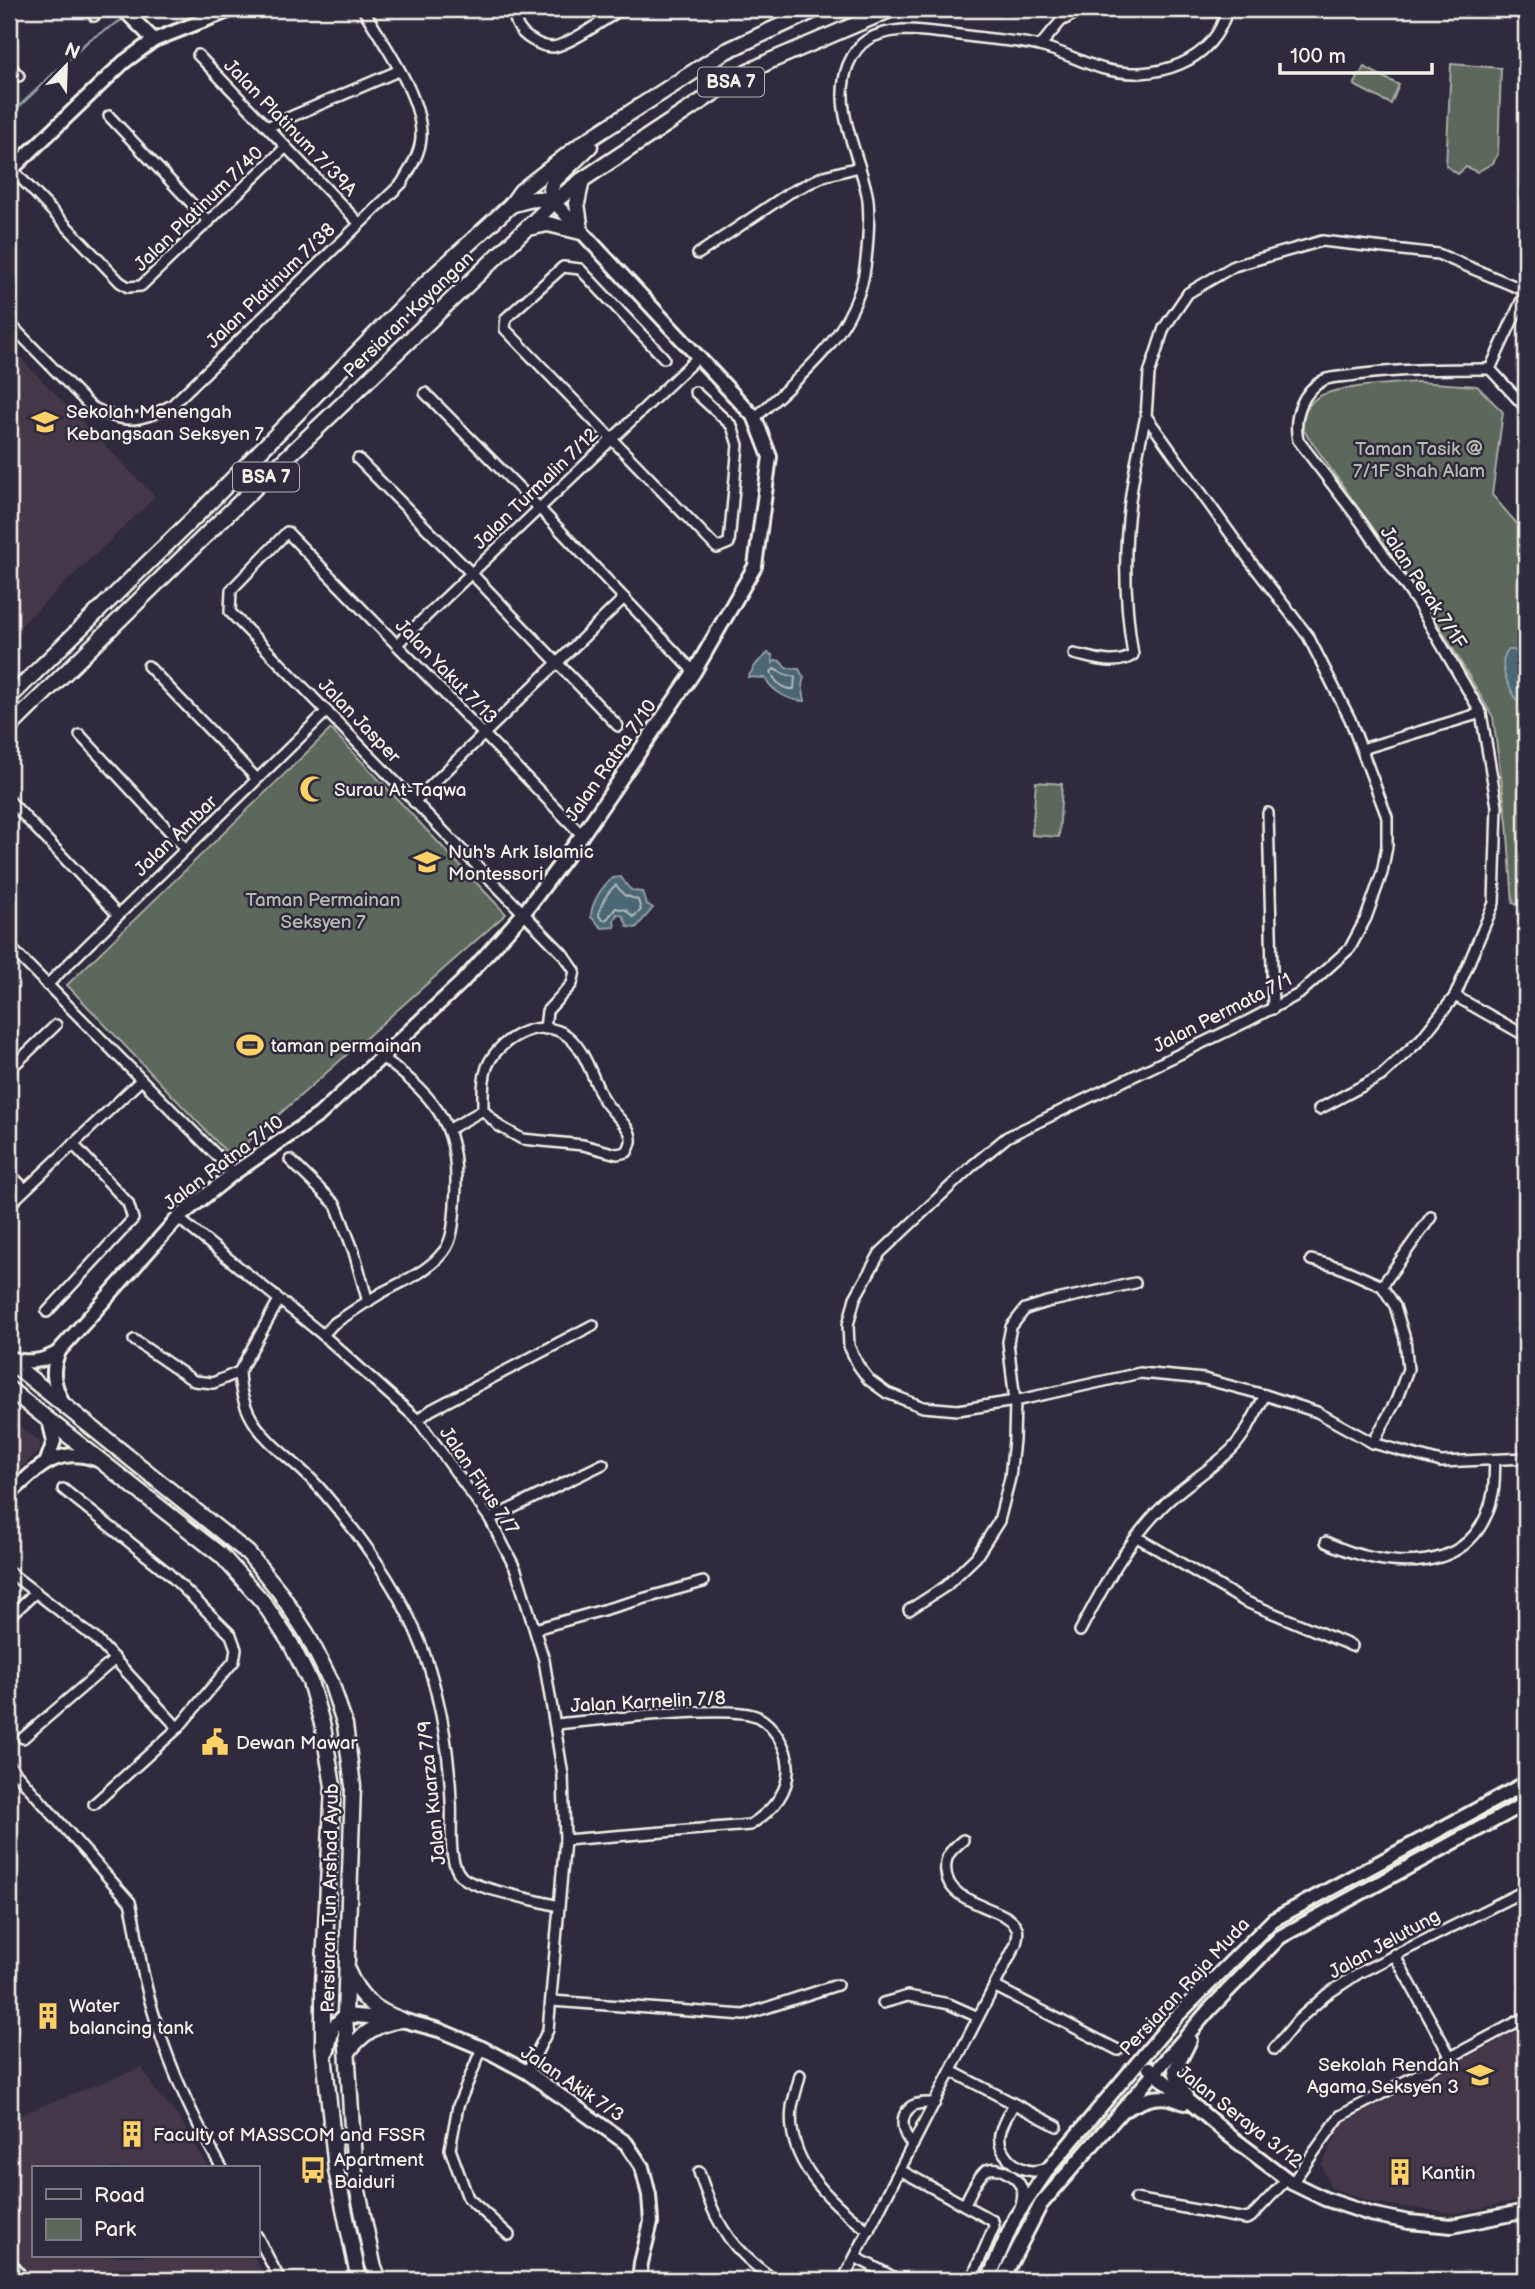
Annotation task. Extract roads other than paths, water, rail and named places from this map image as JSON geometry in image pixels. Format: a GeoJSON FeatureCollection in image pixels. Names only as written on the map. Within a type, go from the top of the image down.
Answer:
{"type":"FeatureCollection","features":[{"type":"Feature","properties":{"kind":"main road","name":"Persiaran Kayangan"},"geometry":{"type":"LineString","coordinates":[[9,698],[201,511],[427,282],[511,205],[521,191],[550,167],[611,125],[726,51],[817,9]]}},
{"type":"Feature","properties":{"kind":"main road","name":"Persiaran Kayangan"},"geometry":{"type":"LineString","coordinates":[[9,728],[215,526],[554,202],[582,180],[738,77],[892,9]]}},
{"type":"Feature","properties":{"kind":"main road"},"geometry":{"type":"LineString","coordinates":[[554,202],[551,189],[554,182],[611,125]]}},
{"type":"Feature","properties":{"kind":"main road"},"geometry":{"type":"LineString","coordinates":[[525,228],[548,224],[581,232],[577,203],[582,180]]}},
{"type":"Feature","properties":{"kind":"main road"},"geometry":{"type":"LineString","coordinates":[[511,205],[533,198],[554,202]]}},
{"type":"Feature","properties":{"kind":"main road","name":"Persiaran Tun Arshad Ayub"},"geometry":{"type":"LineString","coordinates":[[9,1360],[247,1553],[279,1591],[307,1634],[331,1682],[345,1725],[353,1786],[345,2015],[355,2176],[373,2264],[379,2280]]}},
{"type":"Feature","properties":{"kind":"main road","name":"Persiaran Tun Arshad Ayub"},"geometry":{"type":"LineString","coordinates":[[9,1390],[222,1556],[263,1602],[291,1644],[310,1682],[323,1727],[333,1786],[323,1984],[325,2062],[336,2170],[359,2280]]}},
{"type":"Feature","properties":{"kind":"main road"},"geometry":{"type":"LineString","coordinates":[[348,1971],[362,1996],[377,2009],[402,2020]]}},
{"type":"Feature","properties":{"kind":"main road"},"geometry":{"type":"LineString","coordinates":[[348,2052],[370,2029],[385,2022],[402,2020]]}},
{"type":"Feature","properties":{"kind":"street"},"geometry":{"type":"LineString","coordinates":[[123,9],[154,40]]}},
{"type":"Feature","properties":{"kind":"street"},"geometry":{"type":"LineString","coordinates":[[10,170],[124,62],[154,40],[233,9]]}},
{"type":"Feature","properties":{"kind":"street","name":"Jalan Platinum 7/38"},"geometry":{"type":"LineString","coordinates":[[9,323],[90,406],[123,420],[138,420],[172,405],[402,183],[415,161],[421,138],[416,105],[363,9]]}},
{"type":"Feature","properties":{"kind":"street"},"geometry":{"type":"LineString","coordinates":[[513,9],[515,22],[523,35],[538,44],[553,47],[565,43],[622,9]]}},
{"type":"Feature","properties":{"kind":"street"},"geometry":{"type":"LineString","coordinates":[[1040,46],[1061,21],[1083,9]]}},
{"type":"Feature","properties":{"kind":"street"},"geometry":{"type":"LineString","coordinates":[[755,418],[823,355],[849,317],[862,282],[867,233],[867,196],[842,103],[844,77],[848,66],[852,56],[865,41],[901,30],[1040,46],[1107,70],[1164,70],[1186,63],[1202,52],[1216,37],[1225,20],[1227,9]]}},
{"type":"Feature","properties":{"kind":"street","name":"Jalan Platinum 7/39A"},"geometry":{"type":"LineString","coordinates":[[198,55],[359,223]]}},
{"type":"Feature","properties":{"kind":"street"},"geometry":{"type":"LineString","coordinates":[[9,65],[19,76]]}},
{"type":"Feature","properties":{"kind":"street"},"geometry":{"type":"LineString","coordinates":[[267,127],[398,71]]}},
{"type":"Feature","properties":{"kind":"street"},"geometry":{"type":"LineString","coordinates":[[109,116],[209,222]]}},
{"type":"Feature","properties":{"kind":"street","name":"Jalan Platinum 7/40"},"geometry":{"type":"LineString","coordinates":[[10,170],[120,282],[128,287],[141,286],[286,147]]}},
{"type":"Feature","properties":{"kind":"street"},"geometry":{"type":"LineString","coordinates":[[698,254],[789,193],[824,176],[859,167]]}},
{"type":"Feature","properties":{"kind":"street","name":"Jalan Ratna 7/10"},"geometry":{"type":"LineString","coordinates":[[59,1352],[178,1218],[234,1173],[319,1115],[461,983],[523,914],[582,835],[694,672],[755,566],[770,457],[755,418],[554,202]]}},
{"type":"Feature","properties":{"kind":"street"},"geometry":{"type":"LineString","coordinates":[[1074,654],[1116,662],[1133,654],[1126,610],[1125,538],[1130,486],[1146,416],[1149,374],[1164,328],[1188,293],[1234,267],[1322,241],[1438,254],[1526,291],[1490,369],[1526,408]]}},
{"type":"Feature","properties":{"kind":"street"},"geometry":{"type":"LineString","coordinates":[[663,358],[580,269],[562,267],[506,318],[505,329],[717,548],[729,542],[738,445],[732,426],[695,392]]}},
{"type":"Feature","properties":{"kind":"street","name":"Jalan Turmalin 7/12"},"geometry":{"type":"LineString","coordinates":[[397,644],[697,358]]}},
{"type":"Feature","properties":{"kind":"street","name":"Jalan Perak 7/1F"},"geometry":{"type":"LineString","coordinates":[[1319,1109],[1381,1076],[1421,1039],[1455,996],[1494,903],[1497,806],[1481,713],[1418,604],[1361,522],[1298,440],[1298,411],[1306,394],[1324,380],[1401,369],[1490,369]]}},
{"type":"Feature","properties":{"kind":"street"},"geometry":{"type":"LineString","coordinates":[[425,393],[539,508],[694,672]]}},
{"type":"Feature","properties":{"kind":"street","name":"Jalan Permata 7/1"},"geometry":{"type":"LineString","coordinates":[[1146,416],[1250,561],[1308,635],[1350,719],[1387,817],[1387,846],[1382,873],[1366,918],[1350,948],[1299,994],[1007,1137],[973,1165],[880,1254],[855,1298],[848,1325],[849,1346],[869,1380],[887,1393],[923,1407],[958,1409],[1015,1401],[1139,1373],[1205,1379],[1265,1395],[1317,1412],[1373,1443],[1441,1462],[1526,1458]]}},
{"type":"Feature","properties":{"kind":"street"},"geometry":{"type":"LineString","coordinates":[[358,459],[618,726]]}},
{"type":"Feature","properties":{"kind":"street","name":"Jalan Yakut 7/13"},"geometry":{"type":"LineString","coordinates":[[230,612],[231,590],[287,532],[582,835]]}},
{"type":"Feature","properties":{"kind":"street"},"geometry":{"type":"LineString","coordinates":[[414,802],[624,598]]}},
{"type":"Feature","properties":{"kind":"street","name":"Jalan Jasper"},"geometry":{"type":"LineString","coordinates":[[230,612],[563,954],[575,971],[572,985],[547,1011],[545,1029]]}},
{"type":"Feature","properties":{"kind":"street"},"geometry":{"type":"LineString","coordinates":[[148,666],[257,779]]}},
{"type":"Feature","properties":{"kind":"street","name":"Jalan Ambar"},"geometry":{"type":"LineString","coordinates":[[47,985],[327,711]]}},
{"type":"Feature","properties":{"kind":"street"},"geometry":{"type":"LineString","coordinates":[[1362,749],[1481,713]]}},
{"type":"Feature","properties":{"kind":"street"},"geometry":{"type":"LineString","coordinates":[[80,735],[186,849]]}},
{"type":"Feature","properties":{"kind":"street"},"geometry":{"type":"LineString","coordinates":[[10,801],[118,915]]}},
{"type":"Feature","properties":{"kind":"street"},"geometry":{"type":"LineString","coordinates":[[1268,813],[1273,1009]]}},
{"type":"Feature","properties":{"kind":"street"},"geometry":{"type":"LineString","coordinates":[[9,946],[234,1173]]}},
{"type":"Feature","properties":{"kind":"street"},"geometry":{"type":"LineString","coordinates":[[1455,996],[1526,1036]]}},
{"type":"Feature","properties":{"kind":"street"},"geometry":{"type":"LineString","coordinates":[[9,1070],[56,1025]]}},
{"type":"Feature","properties":{"kind":"street"},"geometry":{"type":"LineString","coordinates":[[545,1029],[563,1034],[584,1056],[603,1098],[628,1131],[632,1142],[627,1152],[617,1154],[583,1145],[522,1139],[499,1126],[484,1110],[482,1089],[487,1067],[502,1044],[528,1030],[545,1029]]}},
{"type":"Feature","properties":{"kind":"street"},"geometry":{"type":"LineString","coordinates":[[323,1335],[333,1324],[429,1265],[446,1250],[451,1235],[457,1170],[453,1141],[435,1104],[408,1077],[382,1057]]}},
{"type":"Feature","properties":{"kind":"street"},"geometry":{"type":"LineString","coordinates":[[9,1205],[141,1080]]}},
{"type":"Feature","properties":{"kind":"street"},"geometry":{"type":"LineString","coordinates":[[447,1130],[484,1110]]}},
{"type":"Feature","properties":{"kind":"street"},"geometry":{"type":"LineString","coordinates":[[47,1312],[133,1219],[128,1203],[73,1144]]}},
{"type":"Feature","properties":{"kind":"street"},"geometry":{"type":"LineString","coordinates":[[290,1160],[336,1205],[354,1252],[368,1302]]}},
{"type":"Feature","properties":{"kind":"street"},"geometry":{"type":"LineString","coordinates":[[9,1173],[26,1189]]}},
{"type":"Feature","properties":{"kind":"street"},"geometry":{"type":"LineString","coordinates":[[1382,1286],[1431,1217]]}},
{"type":"Feature","properties":{"kind":"street","name":"Jalan Firus 7/7"},"geometry":{"type":"LineString","coordinates":[[178,1218],[323,1335],[418,1420],[490,1519],[516,1570],[544,1660],[563,1774],[565,1840],[548,2030],[527,2072]]}},
{"type":"Feature","properties":{"kind":"street"},"geometry":{"type":"LineString","coordinates":[[1311,1260],[1339,1267],[1382,1286],[1395,1306],[1405,1339],[1408,1369],[1396,1401],[1373,1443]]}},
{"type":"Feature","properties":{"kind":"street"},"geometry":{"type":"LineString","coordinates":[[909,1610],[946,1586],[976,1557],[999,1521],[1010,1478],[1015,1401],[1008,1342],[1010,1326],[1025,1309],[1135,1283]]}},
{"type":"Feature","properties":{"kind":"street"},"geometry":{"type":"LineString","coordinates":[[134,1340],[194,1381],[213,1382],[239,1372],[279,1300]]}},
{"type":"Feature","properties":{"kind":"street"},"geometry":{"type":"LineString","coordinates":[[418,1420],[431,1410],[593,1325]]}},
{"type":"Feature","properties":{"kind":"street"},"geometry":{"type":"LineString","coordinates":[[9,1360],[40,1361],[59,1352]]}},
{"type":"Feature","properties":{"kind":"street"},"geometry":{"type":"LineString","coordinates":[[59,1352],[53,1376],[64,1406]]}},
{"type":"Feature","properties":{"kind":"street","name":"Jalan Kuarza 7/9"},"geometry":{"type":"LineString","coordinates":[[239,1372],[240,1392],[246,1412],[264,1436],[321,1489],[351,1526],[390,1585],[415,1630],[437,1696],[445,1737],[452,1800],[451,1838],[455,1869],[464,1880],[558,1906]]}},
{"type":"Feature","properties":{"kind":"street"},"geometry":{"type":"LineString","coordinates":[[1080,1631],[1110,1574],[1137,1537],[1163,1505],[1232,1449],[1250,1424],[1265,1395]]}},
{"type":"Feature","properties":{"kind":"street"},"geometry":{"type":"LineString","coordinates":[[47,1461],[54,1441],[49,1420]]}},
{"type":"Feature","properties":{"kind":"street"},"geometry":{"type":"LineString","coordinates":[[9,1494],[47,1461],[76,1455],[104,1463]]}},
{"type":"Feature","properties":{"kind":"street"},"geometry":{"type":"LineString","coordinates":[[1326,1542],[1350,1554],[1407,1564],[1432,1560],[1457,1550],[1477,1532],[1487,1513],[1493,1492],[1494,1460]]}},
{"type":"Feature","properties":{"kind":"street"},"geometry":{"type":"LineString","coordinates":[[490,1519],[603,1464]]}},
{"type":"Feature","properties":{"kind":"street"},"geometry":{"type":"LineString","coordinates":[[63,1489],[167,1572],[231,1635],[236,1649],[234,1661],[178,1728],[94,1804]]}},
{"type":"Feature","properties":{"kind":"street"},"geometry":{"type":"LineString","coordinates":[[1137,1537],[1244,1601],[1352,1646]]}},
{"type":"Feature","properties":{"kind":"street"},"geometry":{"type":"LineString","coordinates":[[9,1572],[96,1639],[178,1728]]}},
{"type":"Feature","properties":{"kind":"street"},"geometry":{"type":"LineString","coordinates":[[535,1629],[703,1582]]}},
{"type":"Feature","properties":{"kind":"street"},"geometry":{"type":"LineString","coordinates":[[9,1617],[36,1592]]}},
{"type":"Feature","properties":{"kind":"street"},"geometry":{"type":"LineString","coordinates":[[23,1738],[115,1659]]}},
{"type":"Feature","properties":{"kind":"street","name":"Jalan Karnelin 7/8"},"geometry":{"type":"LineString","coordinates":[[555,1724],[724,1711],[757,1716],[779,1735],[789,1763],[787,1784],[776,1805],[750,1825],[565,1840]]}},
{"type":"Feature","properties":{"kind":"street"},"geometry":{"type":"LineString","coordinates":[[9,1765],[130,1902],[144,1977],[168,2055],[189,2104],[221,2166]]}},
{"type":"Feature","properties":{"kind":"street","name":"Persiaran Raja Muda"},"geometry":{"type":"LineString","coordinates":[[988,2280],[1020,2210],[1049,2168],[1176,2017],[1273,1920],[1526,1783]]}},
{"type":"Feature","properties":{"kind":"street","name":"Persiaran Raja Muda"},"geometry":{"type":"LineString","coordinates":[[1002,2280],[1041,2204],[1209,2010],[1280,1937],[1526,1802]]}},
{"type":"Feature","properties":{"kind":"street"},"geometry":{"type":"LineString","coordinates":[[843,2280],[1016,1944],[1018,1934],[1013,1922],[959,1894],[949,1885],[945,1863],[947,1856],[963,1840]]}},
{"type":"Feature","properties":{"kind":"street","name":"Jalan Jelutung"},"geometry":{"type":"LineString","coordinates":[[1274,2049],[1298,2020],[1326,1995],[1359,1973],[1526,1890]]}},
{"type":"Feature","properties":{"kind":"street"},"geometry":{"type":"LineString","coordinates":[[1394,1954],[1450,2056]]}},
{"type":"Feature","properties":{"kind":"street"},"geometry":{"type":"LineString","coordinates":[[552,2001],[744,2015],[837,1986]]}},
{"type":"Feature","properties":{"kind":"street"},"geometry":{"type":"LineString","coordinates":[[994,1986],[1118,2050]]}},
{"type":"Feature","properties":{"kind":"street"},"geometry":{"type":"LineString","coordinates":[[883,2003],[908,1996],[949,2004],[978,2017]]}},
{"type":"Feature","properties":{"kind":"street"},"geometry":{"type":"LineString","coordinates":[[1197,2109],[1180,2087],[1175,2070],[1177,2061],[1209,2010]]}},
{"type":"Feature","properties":{"kind":"street"},"geometry":{"type":"LineString","coordinates":[[325,2062],[333,2027],[345,2015]]}},
{"type":"Feature","properties":{"kind":"street","name":"Jalan Akik 7/3"},"geometry":{"type":"LineString","coordinates":[[345,2015],[402,2020],[439,2030],[482,2048],[527,2072],[626,2143],[642,2167],[649,2195],[651,2222],[639,2280]]}},
{"type":"Feature","properties":{"kind":"street"},"geometry":{"type":"LineString","coordinates":[[1135,2199],[1246,2219],[1251,2217],[1290,2181],[1340,2116],[1526,2017]]}},
{"type":"Feature","properties":{"kind":"street"},"geometry":{"type":"LineString","coordinates":[[482,2048],[458,2106],[450,2149],[468,2199],[509,2235]]}},
{"type":"Feature","properties":{"kind":"street","name":"Jalan Seraya 3/12"},"geometry":{"type":"LineString","coordinates":[[1140,2059],[1197,2109],[1290,2181],[1325,2199],[1370,2214],[1409,2222],[1452,2226],[1526,2211]]}},
{"type":"Feature","properties":{"kind":"street"},"geometry":{"type":"LineString","coordinates":[[951,2071],[1057,2126]]}},
{"type":"Feature","properties":{"kind":"street"},"geometry":{"type":"LineString","coordinates":[[800,2075],[792,2117],[803,2162],[841,2211],[869,2231]]}},
{"type":"Feature","properties":{"kind":"street"},"geometry":{"type":"LineString","coordinates":[[1120,2112],[1147,2098],[1164,2096],[1175,2098],[1197,2109]]}},
{"type":"Feature","properties":{"kind":"street"},"geometry":{"type":"LineString","coordinates":[[913,2145],[905,2138],[902,2121],[915,2104],[934,2103]]}},
{"type":"Feature","properties":{"kind":"street"},"geometry":{"type":"LineString","coordinates":[[1014,2104],[999,2136],[1000,2148],[1006,2157],[1024,2169],[1035,2172],[1049,2168]]}},
{"type":"Feature","properties":{"kind":"street"},"geometry":{"type":"LineString","coordinates":[[964,2205],[982,2173],[997,2169],[1020,2185],[1024,2193],[1020,2210]]}},
{"type":"Feature","properties":{"kind":"street"},"geometry":{"type":"LineString","coordinates":[[900,2170],[993,2221],[994,2227],[971,2280]]}},
{"type":"Feature","properties":{"kind":"street"},"geometry":{"type":"LineString","coordinates":[[699,2172],[713,2210],[733,2243],[774,2280]]}},
{"type":"Feature","properties":{"kind":"street"},"geometry":{"type":"LineString","coordinates":[[259,2239],[279,2280]]}},
{"type":"Feature","properties":{"kind":"street"},"geometry":{"type":"LineString","coordinates":[[855,2257],[899,2280]]}},
{"type":"Feature","properties":{"kind":"street"},"geometry":{"type":"LineString","coordinates":[[9,2263],[22,2280]]}},
{"type":"Feature","properties":{"kind":"water"},"geometry":{"type":"Polygon","coordinates":[[[1508,650],[1514,650],[1526,663],[1526,716],[1505,674],[1504,657],[1508,650]]]}},
{"type":"Feature","properties":{"kind":"water"},"geometry":{"type":"Polygon","coordinates":[[[768,653],[772,655],[773,663],[776,660],[786,668],[799,669],[804,678],[802,684],[805,701],[782,695],[765,678],[748,677],[768,653]]]}},
{"type":"Feature","properties":{"kind":"water"},"geometry":{"type":"Polygon","coordinates":[[[621,877],[629,888],[642,892],[647,904],[653,908],[636,928],[628,927],[623,916],[617,914],[615,927],[602,928],[591,917],[593,906],[605,886],[613,878],[621,877]]]}},
{"type":"Feature","properties":{"kind":"waterway"},"geometry":{"type":"LineString","coordinates":[[134,14],[143,9]]}},
{"type":"Feature","properties":{"kind":"waterway"},"geometry":{"type":"LineString","coordinates":[[9,116],[89,40],[125,18]]}},
{"type":"Feature","properties":{"kind":"place","name":"Sekolah Menengah Kebangsaan Seksyen 7"},"geometry":{"type":"Point","coordinates":[45,422]}},
{"type":"Feature","properties":{"kind":"place","name":"Surau At-Taqwa"},"geometry":{"type":"Point","coordinates":[313,789]}},
{"type":"Feature","properties":{"kind":"place","name":"Nuh's Ark Islamic Montessori"},"geometry":{"type":"Point","coordinates":[427,862]}},
{"type":"Feature","properties":{"kind":"place","name":"taman permainan"},"geometry":{"type":"Point","coordinates":[250,1045]}},
{"type":"Feature","properties":{"kind":"place","name":"Dewan Mawar"},"geometry":{"type":"Point","coordinates":[215,1742]}},
{"type":"Feature","properties":{"kind":"place","name":"Water balancing tank"},"geometry":{"type":"Point","coordinates":[48,2016]}},
{"type":"Feature","properties":{"kind":"place","name":"Sekolah Rendah Agama Seksyen 3"},"geometry":{"type":"Point","coordinates":[1480,2075]}},
{"type":"Feature","properties":{"kind":"place","name":"Faculty of MASSCOM and FSSR"},"geometry":{"type":"Point","coordinates":[132,2134]}},
{"type":"Feature","properties":{"kind":"place","name":"Apartment Baiduri"},"geometry":{"type":"Point","coordinates":[313,2170]}},
{"type":"Feature","properties":{"kind":"place","name":"Kantin"},"geometry":{"type":"Point","coordinates":[1400,2172]}},
{"type":"Feature","properties":{"kind":"park label","name":"Taman Tasik @ 7/1F Shah Alam"},"geometry":{"type":"Point","coordinates":[1419,459]}},
{"type":"Feature","properties":{"kind":"park label","name":"Taman Permainan Seksyen 7"},"geometry":{"type":"Point","coordinates":[323,910]}}]}
